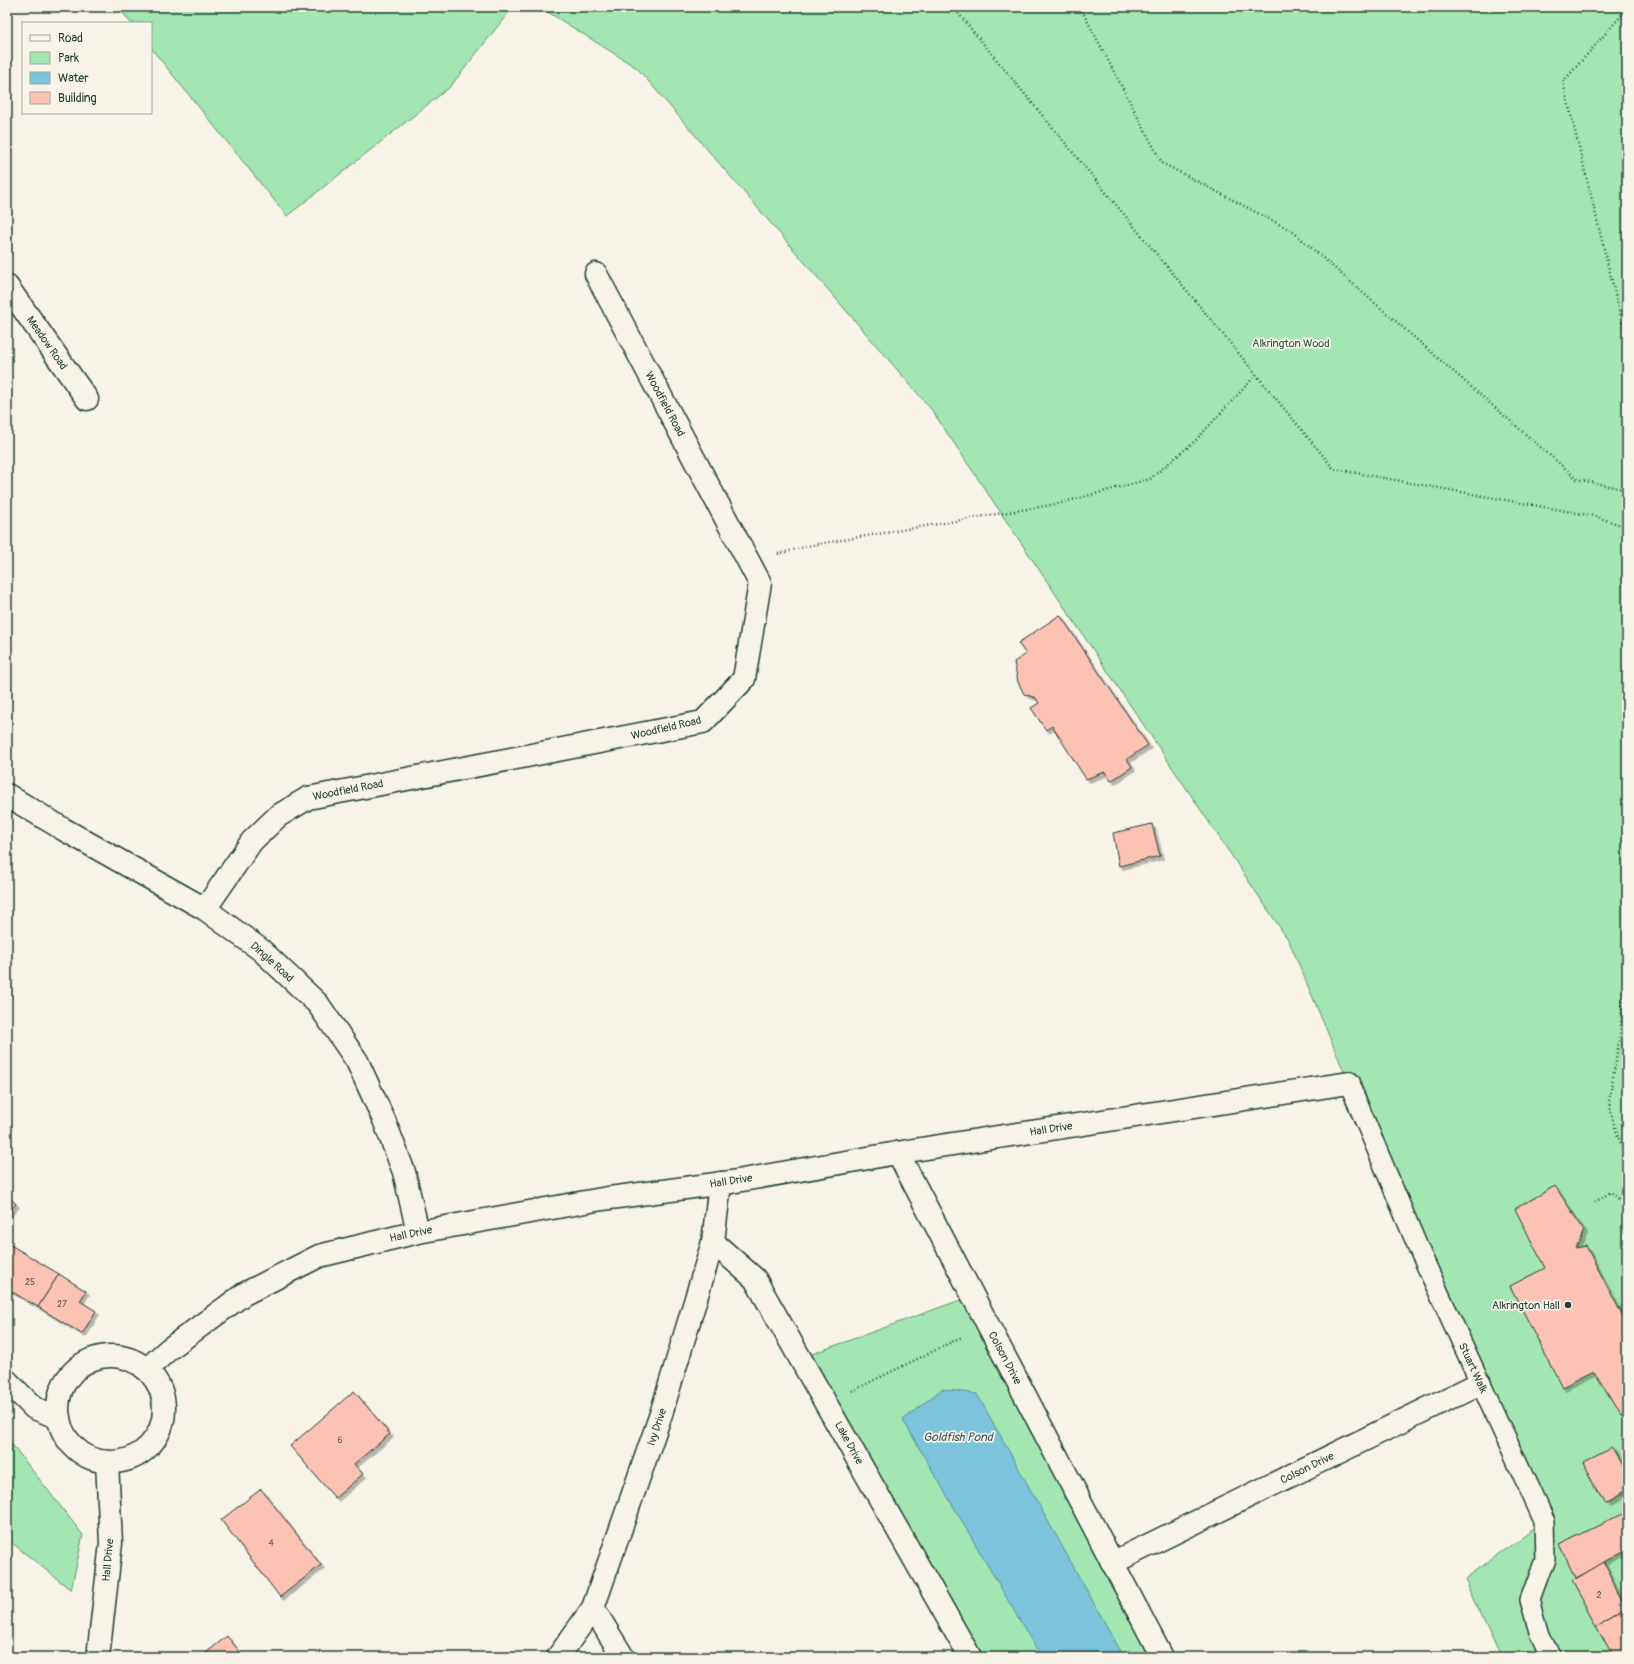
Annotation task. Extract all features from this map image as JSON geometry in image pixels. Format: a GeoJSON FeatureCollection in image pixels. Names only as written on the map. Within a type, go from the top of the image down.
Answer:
{"type":"FeatureCollection","features":[{"type":"Feature","properties":{"kind":"street","name":"Woodfield Road"},"geometry":{"type":"LineString","coordinates":[[205,909],[252,841],[278,816],[308,798],[703,722],[744,679],[760,583],[596,274]]}},
{"type":"Feature","properties":{"kind":"street","name":"Meadow Road"},"geometry":{"type":"LineString","coordinates":[[7,286],[87,400]]}},
{"type":"Feature","properties":{"kind":"street","name":"Dingle Road"},"geometry":{"type":"LineString","coordinates":[[7,794],[64,830],[205,909],[261,950],[318,1004],[357,1061],[384,1120],[404,1172],[418,1232]]}},
{"type":"Feature","properties":{"kind":"street","name":"Hall Drive"},"geometry":{"type":"LineString","coordinates":[[147,1369],[170,1349],[244,1294],[319,1256],[418,1232],[602,1200],[720,1183],[898,1153],[1349,1083]]}},
{"type":"Feature","properties":{"kind":"street","name":"Colson Drive"},"geometry":{"type":"LineString","coordinates":[[898,1153],[1162,1657]]}},
{"type":"Feature","properties":{"kind":"street","name":"Ivy Drive"},"geometry":{"type":"LineString","coordinates":[[558,1657],[593,1608],[661,1414],[713,1242],[720,1183]]}},
{"type":"Feature","properties":{"kind":"street","name":"Lake Drive"},"geometry":{"type":"LineString","coordinates":[[713,1242],[756,1279],[970,1657]]}},
{"type":"Feature","properties":{"kind":"street"},"geometry":{"type":"LineString","coordinates":[[106,1356],[121,1356],[135,1361],[147,1369],[158,1382],[163,1397],[164,1414],[160,1430],[152,1444],[139,1455],[123,1461],[107,1462],[95,1460],[75,1448],[62,1429],[59,1418],[58,1403],[62,1389],[69,1376],[80,1366],[92,1359],[106,1356]]}},
{"type":"Feature","properties":{"kind":"street"},"geometry":{"type":"LineString","coordinates":[[7,1381],[34,1408],[59,1418]]}},
{"type":"Feature","properties":{"kind":"street","name":"Colson Drive"},"geometry":{"type":"LineString","coordinates":[[1112,1563],[1480,1383]]}},
{"type":"Feature","properties":{"kind":"street","name":"Hall Drive"},"geometry":{"type":"LineString","coordinates":[[98,1657],[111,1543],[107,1462]]}},
{"type":"Feature","properties":{"kind":"street"},"geometry":{"type":"LineString","coordinates":[[593,1608],[623,1657]]}},
{"type":"Feature","properties":{"kind":"lane","name":"Stuart Walk"},"geometry":{"type":"LineString","coordinates":[[1349,1083],[1420,1252],[1544,1521],[1545,1560],[1530,1600],[1540,1635],[1550,1657]]}},
{"type":"Feature","properties":{"kind":"path"},"geometry":{"type":"LineString","coordinates":[[953,7],[1334,469],[1594,516],[1627,527]]}},
{"type":"Feature","properties":{"kind":"path"},"geometry":{"type":"LineString","coordinates":[[1080,7],[1162,163],[1292,231],[1577,479],[1627,490]]}},
{"type":"Feature","properties":{"kind":"path"},"geometry":{"type":"LineString","coordinates":[[1627,9],[1563,82],[1627,342]]}},
{"type":"Feature","properties":{"kind":"path"},"geometry":{"type":"LineString","coordinates":[[748,561],[812,546],[1057,504],[1150,478],[1194,441],[1256,375]]}},
{"type":"Feature","properties":{"kind":"path"},"geometry":{"type":"LineString","coordinates":[[1627,953],[1620,1035],[1609,1101],[1613,1121],[1627,1163]]}},
{"type":"Feature","properties":{"kind":"path"},"geometry":{"type":"LineString","coordinates":[[1595,1202],[1611,1192],[1620,1200],[1627,1197]]}},
{"type":"Feature","properties":{"kind":"path"},"geometry":{"type":"LineString","coordinates":[[827,1403],[987,1324]]}},
{"type":"Feature","properties":{"kind":"green space"},"geometry":{"type":"Polygon","coordinates":[[[118,7],[513,7],[450,87],[287,216],[152,49],[152,22],[130,22],[118,7]]]}},
{"type":"Feature","properties":{"kind":"green space","name":"Alkrington Wood"},"geometry":{"type":"Polygon","coordinates":[[[540,7],[1627,7],[1627,1657],[1495,1657],[1499,1652],[1465,1578],[1544,1521],[1399,1202],[1289,941],[931,409],[637,68],[540,7]]]}},
{"type":"Feature","properties":{"kind":"green space"},"geometry":{"type":"Polygon","coordinates":[[[963,1299],[1166,1657],[970,1657],[801,1358],[963,1299]]]}},
{"type":"Feature","properties":{"kind":"green space"},"geometry":{"type":"Polygon","coordinates":[[[7,1438],[83,1535],[71,1590],[7,1539],[7,1438]]]}},
{"type":"Feature","properties":{"kind":"water","name":"Goldfish Pond"},"geometry":{"type":"Polygon","coordinates":[[[942,1389],[977,1394],[1124,1657],[1041,1657],[903,1420],[942,1389]]]}},
{"type":"Feature","properties":{"kind":"building"},"geometry":{"type":"Polygon","coordinates":[[[1060,615],[1148,745],[1127,759],[1132,767],[1111,781],[1105,772],[1086,779],[1052,726],[1046,730],[1031,708],[1039,703],[1036,698],[1024,694],[1018,682],[1014,662],[1026,654],[1018,643],[1060,615]]]}},
{"type":"Feature","properties":{"kind":"building"},"geometry":{"type":"Polygon","coordinates":[[[1152,824],[1160,856],[1119,866],[1113,833],[1152,824]]]}},
{"type":"Feature","properties":{"kind":"building","name":"Alkrington Hall"},"geometry":{"type":"Polygon","coordinates":[[[1555,1186],[1584,1230],[1576,1248],[1586,1246],[1627,1324],[1627,1412],[1620,1415],[1594,1371],[1562,1387],[1510,1286],[1545,1268],[1515,1209],[1555,1186]]]}},
{"type":"Feature","properties":{"kind":"building"},"geometry":{"type":"Polygon","coordinates":[[[7,1195],[16,1204],[7,1214],[7,1195]]]}},
{"type":"Feature","properties":{"kind":"building"},"geometry":{"type":"Polygon","coordinates":[[[9,1244],[59,1274],[38,1307],[7,1289],[7,1247],[9,1244]]]}},
{"type":"Feature","properties":{"kind":"building"},"geometry":{"type":"Polygon","coordinates":[[[59,1274],[86,1291],[80,1301],[96,1311],[82,1334],[38,1307],[59,1274]]]}},
{"type":"Feature","properties":{"kind":"building"},"geometry":{"type":"Polygon","coordinates":[[[354,1391],[390,1434],[354,1464],[363,1474],[335,1498],[290,1446],[354,1391]]]}},
{"type":"Feature","properties":{"kind":"building"},"geometry":{"type":"Polygon","coordinates":[[[1611,1447],[1627,1477],[1627,1492],[1605,1503],[1583,1461],[1611,1447]]]}},
{"type":"Feature","properties":{"kind":"building"},"geometry":{"type":"Polygon","coordinates":[[[261,1489],[321,1565],[280,1597],[221,1520],[261,1489]]]}},
{"type":"Feature","properties":{"kind":"building"},"geometry":{"type":"Polygon","coordinates":[[[1627,1512],[1627,1550],[1575,1578],[1560,1545],[1627,1512]]]}},
{"type":"Feature","properties":{"kind":"building"},"geometry":{"type":"Polygon","coordinates":[[[1603,1562],[1627,1608],[1596,1626],[1571,1581],[1603,1562]]]}},
{"type":"Feature","properties":{"kind":"building"},"geometry":{"type":"Polygon","coordinates":[[[1627,1608],[1627,1657],[1613,1657],[1596,1626],[1627,1608]]]}},
{"type":"Feature","properties":{"kind":"building"},"geometry":{"type":"Polygon","coordinates":[[[227,1636],[244,1657],[201,1657],[227,1636]]]}},
{"type":"Feature","properties":{"kind":"place","name":"Alkrington Hall"},"geometry":{"type":"Point","coordinates":[1568,1305]}}]}
